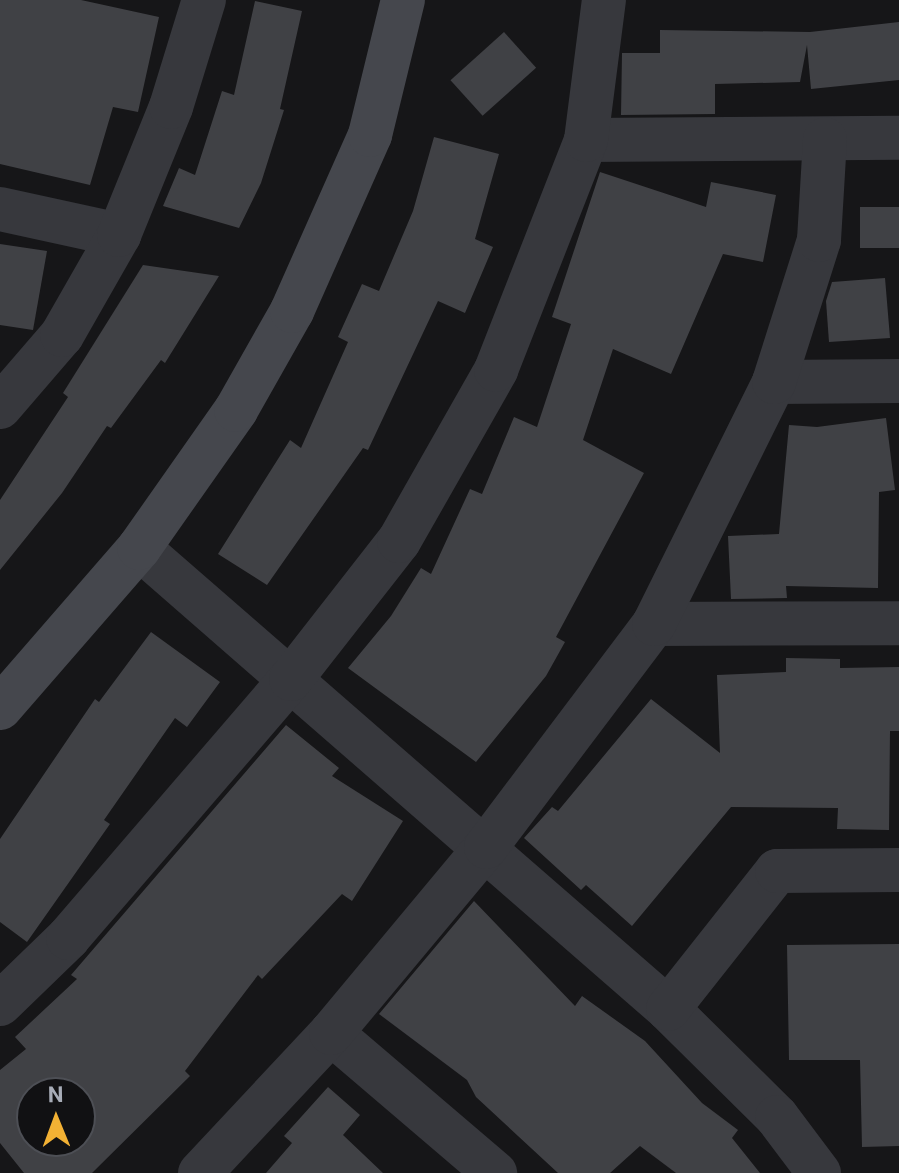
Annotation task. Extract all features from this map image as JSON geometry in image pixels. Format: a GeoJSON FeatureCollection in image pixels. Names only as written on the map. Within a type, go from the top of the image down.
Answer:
{"type":"FeatureCollection","features":[{"type":"Feature","properties":{"kind":"street"},"geometry":{"type":"LineString","coordinates":[[0,407],[62,335],[119,235],[171,107],[204,0]]}},
{"type":"Feature","properties":{"kind":"street"},"geometry":{"type":"LineString","coordinates":[[0,708],[139,548],[236,410],[292,311],[370,135],[403,0]]}},
{"type":"Feature","properties":{"kind":"street"},"geometry":{"type":"LineString","coordinates":[[0,1004],[68,938],[291,679],[399,541],[496,370],[586,140],[604,0]]}},
{"type":"Feature","properties":{"kind":"street"},"geometry":{"type":"LineString","coordinates":[[586,140],[899,138]]}},
{"type":"Feature","properties":{"kind":"street"},"geometry":{"type":"LineString","coordinates":[[200,1173],[331,1033],[486,847],[654,624],[774,382],[819,240],[825,139]]}},
{"type":"Feature","properties":{"kind":"street"},"geometry":{"type":"LineString","coordinates":[[0,209],[119,235]]}},
{"type":"Feature","properties":{"kind":"street"},"geometry":{"type":"LineString","coordinates":[[774,382],[899,381]]}},
{"type":"Feature","properties":{"kind":"street"},"geometry":{"type":"LineString","coordinates":[[139,548],[486,847],[668,1009],[777,1117],[819,1173]]}},
{"type":"Feature","properties":{"kind":"street"},"geometry":{"type":"LineString","coordinates":[[654,624],[899,623]]}},
{"type":"Feature","properties":{"kind":"street"},"geometry":{"type":"LineString","coordinates":[[668,1009],[777,871],[899,870]]}},
{"type":"Feature","properties":{"kind":"street"},"geometry":{"type":"LineString","coordinates":[[331,1033],[495,1173]]}},
{"type":"Feature","properties":{"kind":"building"},"geometry":{"type":"Polygon","coordinates":[[[0,0],[81,0],[159,17],[138,112],[113,107],[90,185],[0,164],[0,0]]]}},
{"type":"Feature","properties":{"kind":"building"},"geometry":{"type":"Polygon","coordinates":[[[255,1],[302,11],[280,109],[284,110],[261,183],[239,228],[163,206],[179,168],[195,175],[222,91],[234,95],[255,1]]]}},
{"type":"Feature","properties":{"kind":"building"},"geometry":{"type":"Polygon","coordinates":[[[899,22],[899,80],[811,89],[807,45],[800,82],[715,84],[715,114],[621,115],[622,53],[660,53],[660,30],[810,32],[899,22]]]}},
{"type":"Feature","properties":{"kind":"building"},"geometry":{"type":"Polygon","coordinates":[[[504,32],[536,68],[483,116],[450,80],[504,32]]]}},
{"type":"Feature","properties":{"kind":"building"},"geometry":{"type":"Polygon","coordinates":[[[434,137],[499,154],[475,239],[493,247],[465,313],[438,301],[368,450],[363,448],[267,585],[218,554],[290,440],[301,448],[348,342],[338,337],[362,284],[379,291],[413,211],[434,137]]]}},
{"type":"Feature","properties":{"kind":"building"},"geometry":{"type":"Polygon","coordinates":[[[600,172],[706,207],[711,182],[776,195],[763,262],[723,254],[671,374],[613,349],[583,440],[644,473],[556,637],[565,642],[546,676],[476,762],[348,668],[391,616],[421,568],[431,574],[470,489],[482,494],[514,417],[537,427],[571,324],[552,317],[600,172]]]}},
{"type":"Feature","properties":{"kind":"building"},"geometry":{"type":"Polygon","coordinates":[[[860,207],[899,207],[899,248],[860,248],[860,207]]]}},
{"type":"Feature","properties":{"kind":"building"},"geometry":{"type":"Polygon","coordinates":[[[0,244],[47,251],[33,330],[0,325],[0,244]]]}},
{"type":"Feature","properties":{"kind":"building"},"geometry":{"type":"Polygon","coordinates":[[[143,265],[219,276],[165,363],[161,360],[111,428],[107,426],[62,493],[0,570],[0,500],[68,397],[63,393],[143,265]]]}},
{"type":"Feature","properties":{"kind":"building"},"geometry":{"type":"Polygon","coordinates":[[[885,278],[890,338],[829,342],[826,301],[832,282],[885,278]]]}},
{"type":"Feature","properties":{"kind":"building"},"geometry":{"type":"Polygon","coordinates":[[[886,418],[895,490],[879,492],[878,588],[786,586],[787,598],[731,599],[728,536],[779,534],[789,425],[817,427],[886,418]]]}},
{"type":"Feature","properties":{"kind":"building"},"geometry":{"type":"Polygon","coordinates":[[[151,632],[220,682],[187,727],[175,718],[104,820],[110,824],[27,942],[0,922],[0,839],[95,699],[99,702],[151,632]]]}},
{"type":"Feature","properties":{"kind":"building"},"geometry":{"type":"Polygon","coordinates":[[[786,658],[840,659],[840,668],[899,667],[899,731],[890,731],[889,830],[837,829],[838,808],[731,807],[632,926],[586,885],[581,890],[524,838],[552,807],[558,811],[651,699],[720,753],[717,675],[786,672],[786,658]]]}},
{"type":"Feature","properties":{"kind":"building"},"geometry":{"type":"Polygon","coordinates":[[[286,725],[339,768],[332,776],[403,821],[352,901],[342,894],[262,979],[258,975],[185,1071],[190,1076],[92,1173],[24,1173],[0,1143],[0,1070],[26,1049],[15,1037],[77,979],[71,975],[286,725]]]}},
{"type":"Feature","properties":{"kind":"building"},"geometry":{"type":"Polygon","coordinates":[[[474,901],[575,1006],[582,996],[645,1041],[702,1103],[738,1130],[732,1138],[760,1173],[676,1173],[640,1146],[610,1173],[558,1173],[476,1097],[467,1080],[379,1014],[474,901]]]}},
{"type":"Feature","properties":{"kind":"building"},"geometry":{"type":"Polygon","coordinates":[[[899,944],[899,1146],[862,1147],[860,1060],[789,1060],[787,945],[899,944]]]}},
{"type":"Feature","properties":{"kind":"building"},"geometry":{"type":"Polygon","coordinates":[[[328,1087],[360,1115],[343,1135],[383,1173],[266,1173],[292,1143],[284,1136],[328,1087]]]}}]}
